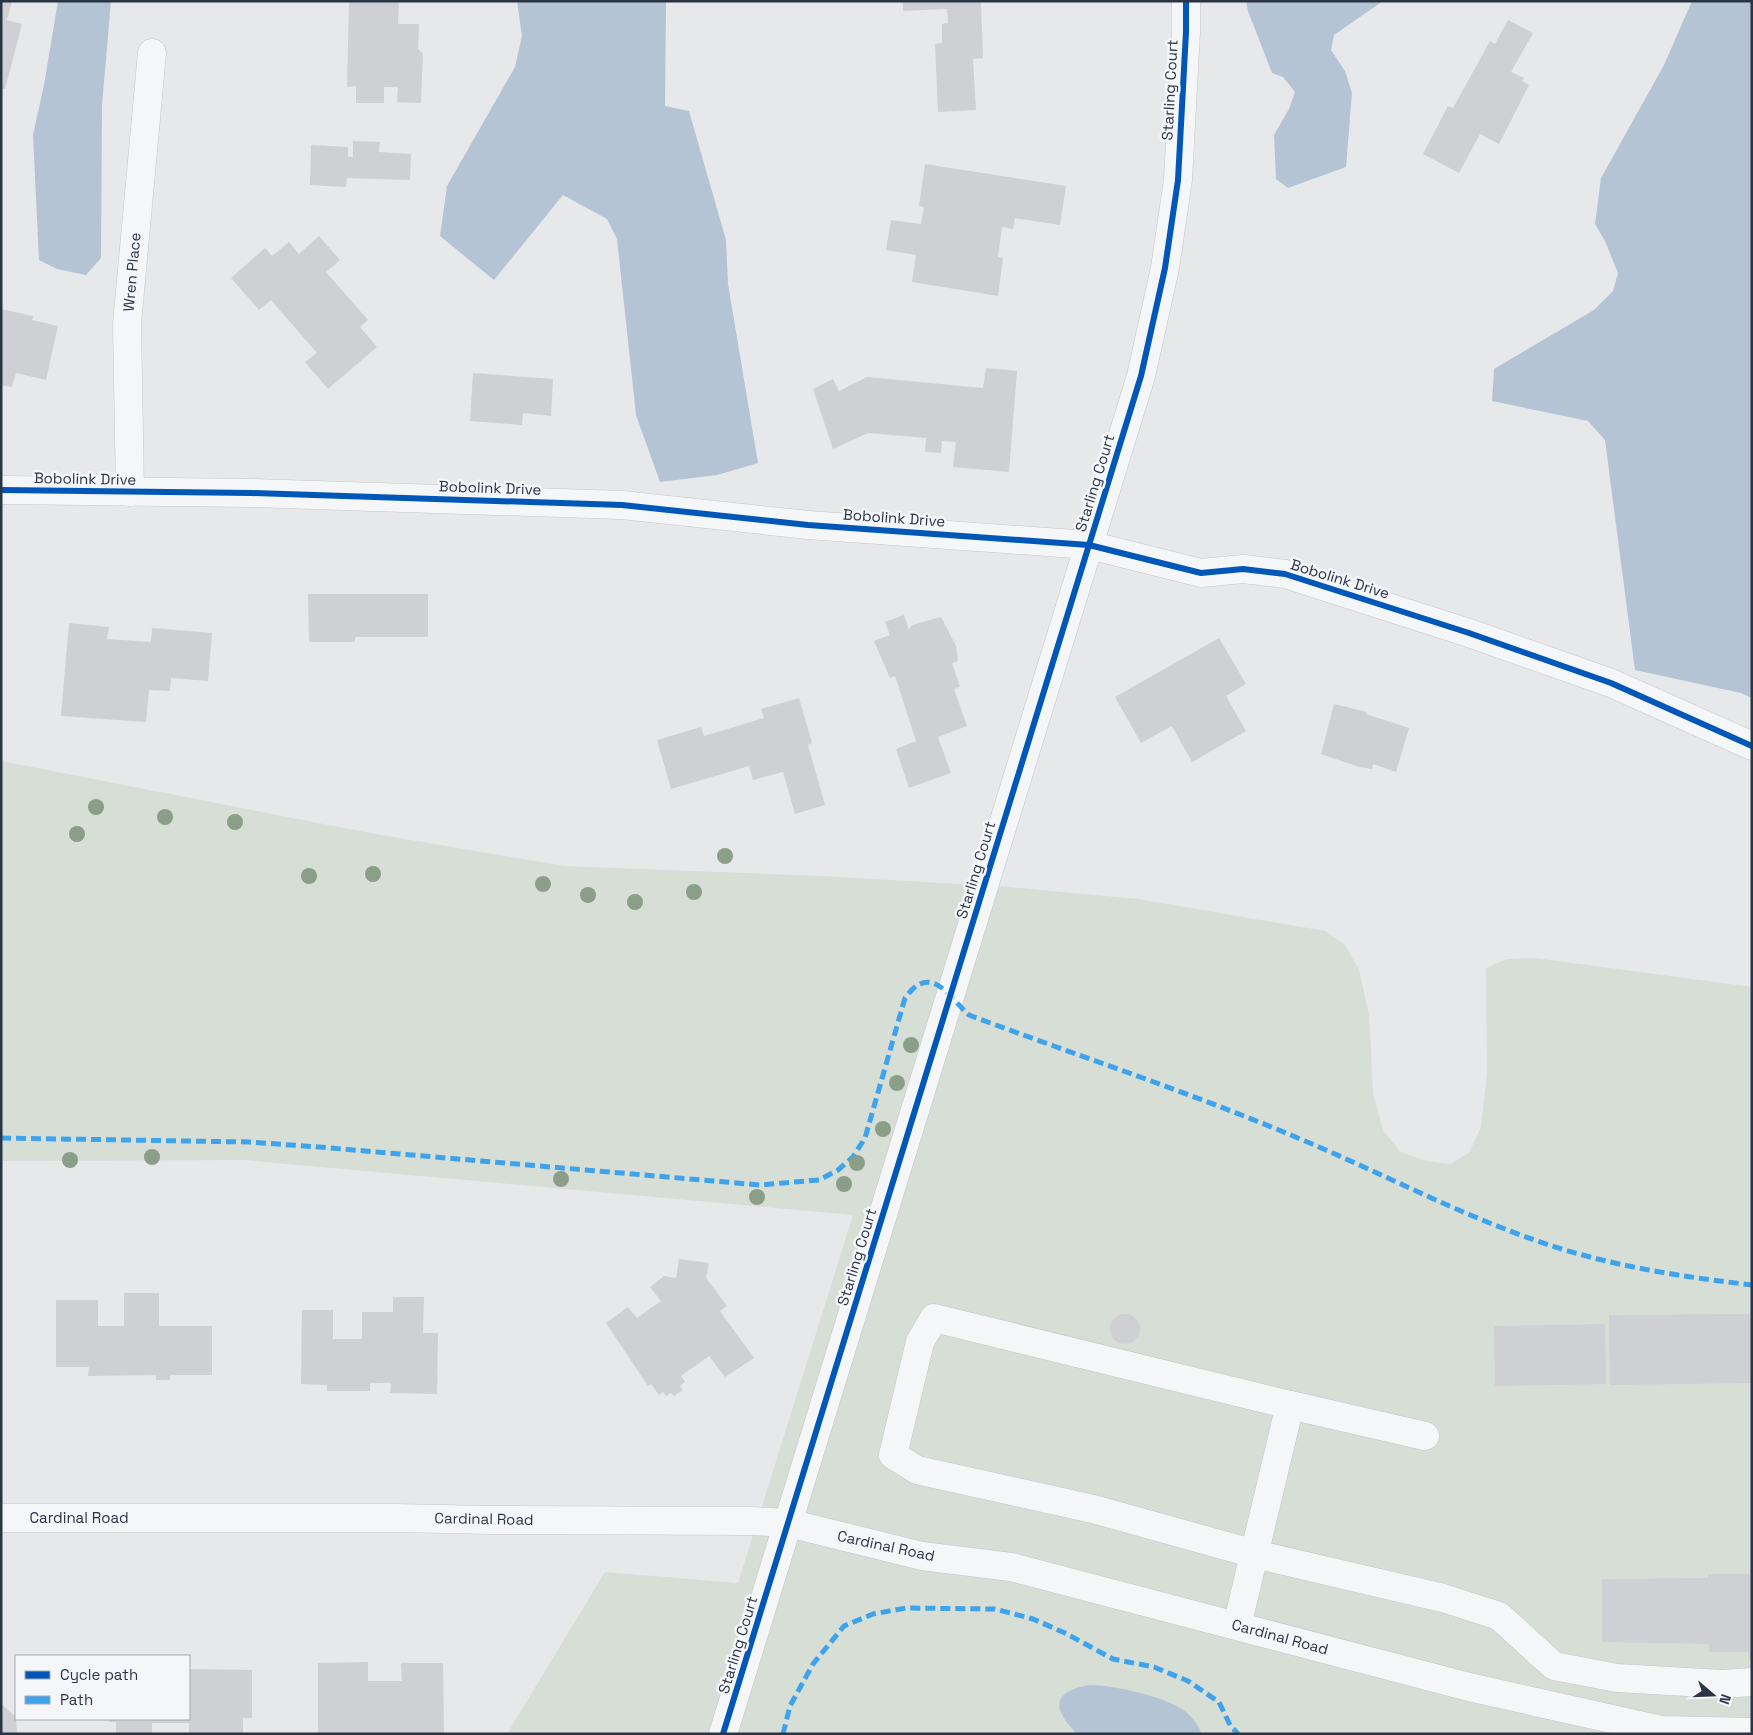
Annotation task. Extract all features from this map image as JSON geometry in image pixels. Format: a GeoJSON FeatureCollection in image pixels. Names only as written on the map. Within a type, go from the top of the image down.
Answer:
{"type":"FeatureCollection","features":[{"type":"Feature","properties":{"kind":"street","name":"Starling Court"},"geometry":{"type":"LineString","coordinates":[[723,1734],[1140,376],[1165,268],[1178,180],[1186,1]]}},
{"type":"Feature","properties":{"kind":"street","name":"Wren Place"},"geometry":{"type":"LineString","coordinates":[[130,492],[128,324],[152,53]]}},
{"type":"Feature","properties":{"kind":"street","name":"Bobolink Drive"},"geometry":{"type":"LineString","coordinates":[[1,490],[251,493],[622,505],[808,525],[1089,546],[1201,573],[1243,569],[1285,574],[1469,633],[1611,683],[1752,746]]}},
{"type":"Feature","properties":{"kind":"street"},"geometry":{"type":"LineString","coordinates":[[1425,1436],[1290,1406],[934,1318],[920,1342],[893,1455],[917,1470],[1092,1509],[1255,1554],[1443,1598],[1499,1616],[1554,1666],[1617,1678],[1722,1684],[1752,1682]]}},
{"type":"Feature","properties":{"kind":"street"},"geometry":{"type":"LineString","coordinates":[[1237,1626],[1290,1406]]}},
{"type":"Feature","properties":{"kind":"street","name":"Cardinal Road"},"geometry":{"type":"LineString","coordinates":[[1,1518],[395,1518],[752,1521],[788,1523],[922,1556],[1011,1567],[1469,1687],[1662,1730],[1752,1732]]}},
{"type":"Feature","properties":{"kind":"shaded area"},"geometry":{"type":"Polygon","coordinates":[[[1,761],[375,834],[565,866],[822,876],[1009,887],[1138,899],[1325,931],[1345,945],[1359,970],[1369,1015],[1373,1094],[1383,1130],[1400,1152],[1427,1161],[1450,1164],[1469,1153],[1481,1127],[1487,1073],[1486,968],[1507,959],[1535,958],[1752,987],[1752,1734],[507,1734],[605,1572],[738,1583],[853,1215],[244,1160],[1,1161],[1,761]]]}},
{"type":"Feature","properties":{"kind":"water"},"geometry":{"type":"Polygon","coordinates":[[[58,1],[111,1],[102,105],[101,258],[86,275],[57,269],[39,260],[33,135],[44,85],[58,1]]]}},
{"type":"Feature","properties":{"kind":"water"},"geometry":{"type":"Polygon","coordinates":[[[517,1],[666,1],[665,106],[689,111],[726,240],[728,284],[758,463],[717,475],[660,482],[636,415],[617,239],[607,219],[563,195],[494,280],[440,236],[447,186],[515,67],[522,36],[517,1]]]}},
{"type":"Feature","properties":{"kind":"water"},"geometry":{"type":"Polygon","coordinates":[[[1246,1],[1383,1],[1334,35],[1331,50],[1345,71],[1352,93],[1346,167],[1288,188],[1276,179],[1274,135],[1289,109],[1295,92],[1283,77],[1272,73],[1248,11],[1246,1]]]}},
{"type":"Feature","properties":{"kind":"water"},"geometry":{"type":"Polygon","coordinates":[[[1692,1],[1752,1],[1752,698],[1741,693],[1635,670],[1605,440],[1588,421],[1492,401],[1494,369],[1594,310],[1613,291],[1618,273],[1605,241],[1595,224],[1601,178],[1664,65],[1692,1]]]}},
{"type":"Feature","properties":{"kind":"water"},"geometry":{"type":"Polygon","coordinates":[[[1090,1685],[1126,1690],[1167,1701],[1186,1712],[1202,1734],[1077,1734],[1063,1717],[1059,1707],[1060,1701],[1062,1697],[1072,1690],[1090,1685]]]}},
{"type":"Feature","properties":{"kind":"building"},"geometry":{"type":"Polygon","coordinates":[[[1,1],[12,1],[7,20],[22,24],[5,89],[1,89],[1,1]]]}},
{"type":"Feature","properties":{"kind":"building"},"geometry":{"type":"Polygon","coordinates":[[[349,1],[399,1],[398,24],[419,24],[418,49],[423,54],[421,103],[397,102],[398,87],[384,87],[384,103],[356,103],[356,86],[347,87],[349,1]]]}},
{"type":"Feature","properties":{"kind":"building"},"geometry":{"type":"Polygon","coordinates":[[[903,1],[981,1],[983,58],[973,59],[976,110],[938,112],[935,44],[942,43],[942,24],[948,23],[947,9],[903,11],[903,1]]]}},
{"type":"Feature","properties":{"kind":"building"},"geometry":{"type":"Polygon","coordinates":[[[1508,20],[1533,33],[1511,72],[1524,78],[1522,81],[1529,85],[1499,144],[1480,134],[1459,173],[1423,154],[1448,106],[1453,108],[1490,41],[1495,44],[1508,20]]]}},
{"type":"Feature","properties":{"kind":"building"},"geometry":{"type":"Polygon","coordinates":[[[353,141],[380,142],[379,152],[411,154],[410,180],[347,178],[346,187],[310,185],[311,145],[348,147],[348,157],[353,157],[353,141]]]}},
{"type":"Feature","properties":{"kind":"building"},"geometry":{"type":"Polygon","coordinates":[[[925,164],[1066,186],[1060,225],[1015,218],[1013,229],[1002,227],[998,257],[1003,258],[998,296],[912,282],[916,255],[886,250],[891,220],[921,224],[924,207],[919,206],[925,164]]]}},
{"type":"Feature","properties":{"kind":"building"},"geometry":{"type":"Polygon","coordinates":[[[319,236],[340,260],[326,272],[368,320],[360,327],[377,347],[328,389],[305,362],[317,353],[271,300],[259,310],[231,278],[265,248],[272,256],[289,242],[299,254],[319,236]]]}},
{"type":"Feature","properties":{"kind":"building"},"geometry":{"type":"Polygon","coordinates":[[[1,309],[33,316],[32,320],[58,326],[46,380],[16,373],[12,387],[1,385],[1,309]]]}},
{"type":"Feature","properties":{"kind":"building"},"geometry":{"type":"Polygon","coordinates":[[[986,368],[1017,371],[1009,472],[953,467],[956,442],[942,441],[941,453],[925,452],[926,438],[868,433],[833,449],[813,389],[833,379],[839,391],[867,377],[983,388],[986,368]]]}},
{"type":"Feature","properties":{"kind":"building"},"geometry":{"type":"Polygon","coordinates":[[[473,373],[553,379],[551,416],[523,413],[522,425],[470,421],[473,373]]]}},
{"type":"Feature","properties":{"kind":"building"},"geometry":{"type":"Polygon","coordinates":[[[308,594],[428,594],[428,637],[355,637],[355,642],[309,642],[308,594]]]}},
{"type":"Feature","properties":{"kind":"building"},"geometry":{"type":"Polygon","coordinates":[[[904,615],[909,630],[912,625],[941,617],[956,646],[958,661],[952,663],[960,687],[954,689],[967,726],[938,737],[951,773],[909,788],[896,749],[916,741],[895,676],[890,678],[874,641],[890,635],[885,622],[904,615]]]}},
{"type":"Feature","properties":{"kind":"building"},"geometry":{"type":"Polygon","coordinates":[[[69,623],[109,627],[107,639],[151,642],[152,628],[212,633],[208,681],[171,678],[170,691],[149,690],[146,722],[61,716],[69,623]]]}},
{"type":"Feature","properties":{"kind":"building"},"geometry":{"type":"Polygon","coordinates":[[[1219,638],[1246,684],[1226,696],[1246,731],[1192,762],[1172,726],[1141,743],[1115,697],[1219,638]]]}},
{"type":"Feature","properties":{"kind":"building"},"geometry":{"type":"Polygon","coordinates":[[[799,698],[812,743],[808,745],[825,805],[795,814],[783,772],[753,780],[749,766],[671,789],[657,740],[701,727],[704,736],[764,718],[761,709],[799,698]]]}},
{"type":"Feature","properties":{"kind":"building"},"geometry":{"type":"Polygon","coordinates":[[[1334,704],[1367,712],[1366,714],[1409,728],[1396,772],[1373,764],[1372,769],[1359,767],[1321,754],[1334,704]]]}},
{"type":"Feature","properties":{"kind":"building"},"geometry":{"type":"Polygon","coordinates":[[[679,1259],[709,1263],[706,1278],[727,1306],[720,1311],[754,1358],[725,1377],[709,1356],[681,1376],[685,1382],[680,1386],[683,1390],[674,1396],[671,1393],[666,1396],[663,1392],[659,1395],[651,1384],[648,1386],[606,1323],[628,1307],[637,1318],[661,1301],[650,1287],[664,1276],[676,1278],[679,1259]]]}},
{"type":"Feature","properties":{"kind":"building"},"geometry":{"type":"Polygon","coordinates":[[[124,1293],[159,1293],[159,1326],[212,1326],[212,1375],[170,1375],[170,1380],[156,1380],[156,1375],[88,1376],[89,1367],[56,1367],[56,1300],[98,1300],[98,1326],[124,1326],[124,1293]]]}},
{"type":"Feature","properties":{"kind":"building"},"geometry":{"type":"Polygon","coordinates":[[[393,1297],[424,1297],[423,1333],[438,1333],[437,1394],[390,1393],[391,1383],[370,1383],[370,1391],[327,1391],[327,1385],[301,1384],[302,1310],[333,1310],[333,1339],[362,1339],[362,1312],[393,1312],[393,1297]]]}},
{"type":"Feature","properties":{"kind":"building"},"geometry":{"type":"Polygon","coordinates":[[[1125,1314],[1136,1318],[1140,1329],[1136,1340],[1125,1344],[1114,1340],[1110,1329],[1114,1318],[1125,1314]]]}},
{"type":"Feature","properties":{"kind":"building"},"geometry":{"type":"Polygon","coordinates":[[[1752,1314],[1752,1383],[1610,1385],[1609,1315],[1752,1314]]]}},
{"type":"Feature","properties":{"kind":"building"},"geometry":{"type":"Polygon","coordinates":[[[1605,1324],[1606,1384],[1495,1386],[1494,1326],[1605,1324]]]}},
{"type":"Feature","properties":{"kind":"building"},"geometry":{"type":"Polygon","coordinates":[[[1708,1574],[1752,1574],[1752,1660],[1749,1660],[1749,1652],[1709,1652],[1709,1644],[1602,1642],[1602,1579],[1708,1578],[1708,1574]]]}},
{"type":"Feature","properties":{"kind":"building"},"geometry":{"type":"Polygon","coordinates":[[[368,1662],[368,1681],[402,1681],[401,1663],[443,1663],[444,1734],[318,1734],[318,1663],[368,1662]]]}},
{"type":"Feature","properties":{"kind":"building"},"geometry":{"type":"Polygon","coordinates":[[[190,1669],[252,1670],[252,1718],[243,1718],[243,1734],[189,1734],[189,1723],[152,1723],[152,1734],[116,1734],[116,1722],[109,1722],[109,1720],[190,1720],[190,1669]]]}},
{"type":"Feature","properties":{"kind":"building"},"geometry":{"type":"Polygon","coordinates":[[[1,1704],[15,1716],[17,1734],[1,1734],[1,1704]]]}},
{"type":"Feature","properties":{"kind":"marked path"},"geometry":{"type":"LineString","coordinates":[[1,1138],[249,1142],[760,1185],[819,1180],[838,1170],[853,1157],[865,1138],[905,998],[914,988],[923,983],[931,983],[939,986],[969,1015],[1264,1124],[1509,1231],[1579,1254],[1622,1265],[1752,1285]]}},
{"type":"Feature","properties":{"kind":"marked path"},"geometry":{"type":"LineString","coordinates":[[783,1734],[790,1706],[813,1664],[844,1626],[873,1614],[906,1608],[995,1609],[1033,1619],[1065,1633],[1113,1659],[1154,1667],[1188,1681],[1219,1702],[1230,1725],[1238,1734]]}},
{"type":"Feature","properties":{"kind":"cycle path"},"geometry":{"type":"LineString","coordinates":[[723,1734],[1141,376],[1165,268],[1178,180],[1186,1]]}},
{"type":"Feature","properties":{"kind":"cycle path"},"geometry":{"type":"LineString","coordinates":[[1,490],[251,493],[622,505],[808,525],[1089,545],[1201,573],[1243,569],[1285,574],[1469,633],[1611,683],[1752,746]]}}]}
